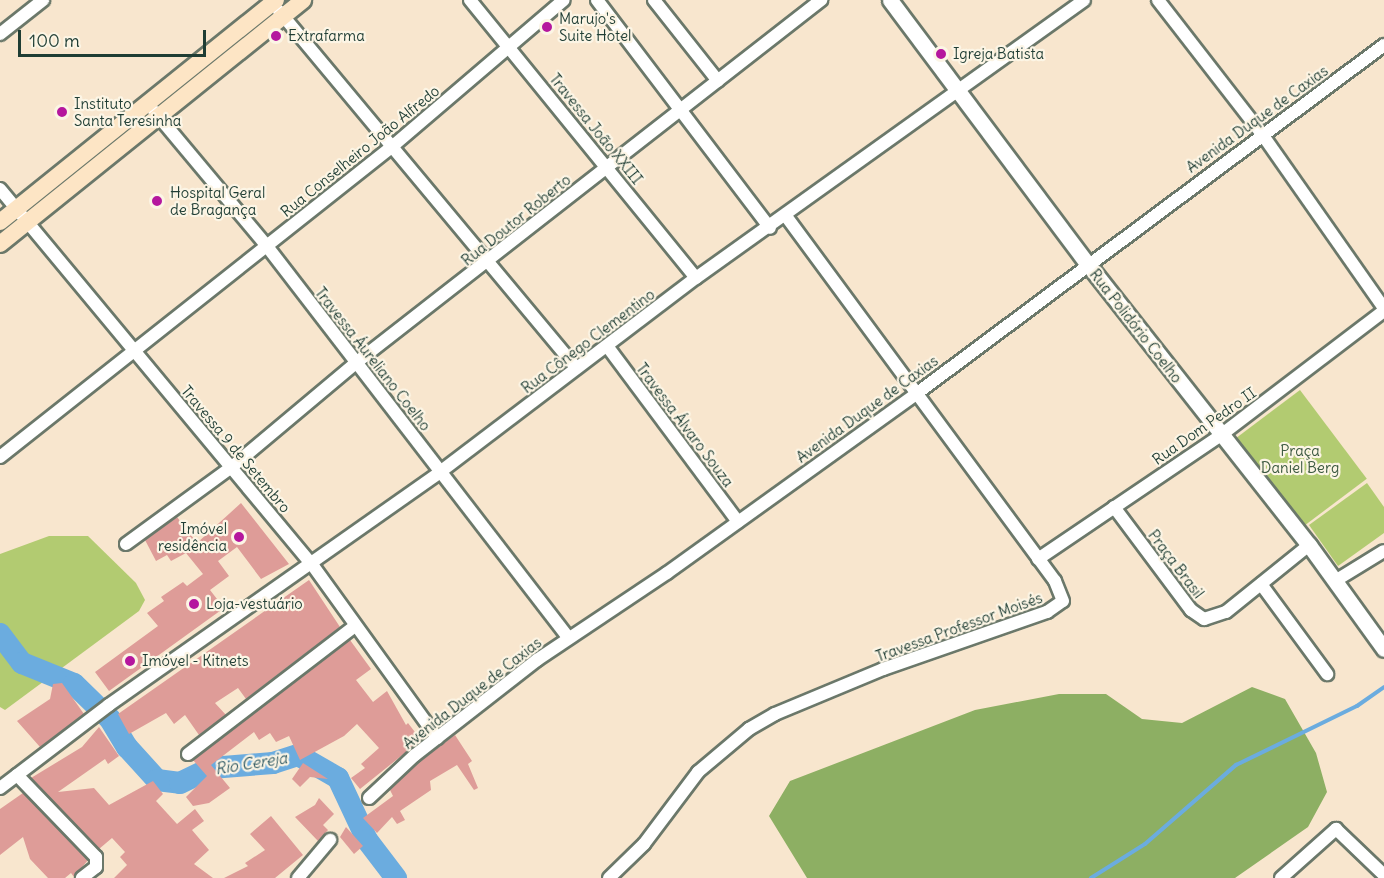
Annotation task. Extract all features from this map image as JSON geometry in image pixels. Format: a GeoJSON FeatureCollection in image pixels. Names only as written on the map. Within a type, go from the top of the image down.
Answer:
{"type":"FeatureCollection","features":[{"type":"Feature","properties":{"kind":"main road"},"geometry":{"type":"LineString","coordinates":[[0,222],[21,215],[160,118],[303,0]]}},
{"type":"Feature","properties":{"kind":"main road"},"geometry":{"type":"LineString","coordinates":[[0,244],[21,215],[147,102],[272,1]]}},
{"type":"Feature","properties":{"kind":"street"},"geometry":{"type":"LineString","coordinates":[[0,34],[43,0]]}},
{"type":"Feature","properties":{"kind":"street","name":"Travessa João XXIII"},"geometry":{"type":"LineString","coordinates":[[470,0],[696,278]]}},
{"type":"Feature","properties":{"kind":"street","name":"Rua Conselheiro João Alfredo"},"geometry":{"type":"LineString","coordinates":[[0,455],[394,145],[564,0]]}},
{"type":"Feature","properties":{"kind":"street"},"geometry":{"type":"LineString","coordinates":[[597,0],[770,228]]}},
{"type":"Feature","properties":{"kind":"street"},"geometry":{"type":"LineString","coordinates":[[654,0],[718,81]]}},
{"type":"Feature","properties":{"kind":"street","name":"Rua Doutor Roberto"},"geometry":{"type":"LineString","coordinates":[[126,544],[233,466],[357,362],[489,262],[607,166],[681,112],[821,0]]}},
{"type":"Feature","properties":{"kind":"street","name":"Rua Polidório Coelho"},"geometry":{"type":"LineString","coordinates":[[890,0],[1087,263],[1309,545],[1384,649]]}},
{"type":"Feature","properties":{"kind":"street","name":"Rua Cônego Clementino"},"geometry":{"type":"LineString","coordinates":[[17,775],[109,705],[440,472],[696,278],[770,228],[956,89],[1084,0]]}},
{"type":"Feature","properties":{"kind":"street"},"geometry":{"type":"LineString","coordinates":[[1158,0],[1262,134],[1384,309]]}},
{"type":"Feature","properties":{"kind":"street"},"geometry":{"type":"LineString","coordinates":[[272,1],[394,145],[576,367]]}},
{"type":"Feature","properties":{"kind":"street","name":"Avenida Duque de Caxias"},"geometry":{"type":"LineString","coordinates":[[369,798],[437,738],[569,638],[738,522],[916,394],[1087,263],[1384,45]]}},
{"type":"Feature","properties":{"kind":"street","name":"Travessa Áureliano Coelho"},"geometry":{"type":"LineString","coordinates":[[147,102],[266,245],[569,638]]}},
{"type":"Feature","properties":{"kind":"street","name":"Travessa 9 de Setembro"},"geometry":{"type":"LineString","coordinates":[[0,189],[233,466],[311,563],[354,626],[437,738]]}},
{"type":"Feature","properties":{"kind":"street","name":"Travessa Professor Moisés"},"geometry":{"type":"LineString","coordinates":[[609,878],[644,844],[698,772],[736,737],[775,714],[1061,605],[1060,589],[786,216]]}},
{"type":"Feature","properties":{"kind":"street","name":"Rua Dom Pedro II"},"geometry":{"type":"LineString","coordinates":[[1038,559],[1221,435],[1384,309]]}},
{"type":"Feature","properties":{"kind":"street","name":"Travessa Álvaro Souza"},"geometry":{"type":"LineString","coordinates":[[607,346],[738,522]]}},
{"type":"Feature","properties":{"kind":"street","name":"Praça Brasil"},"geometry":{"type":"LineString","coordinates":[[1114,507],[1198,617],[1213,619],[1309,545]]}},
{"type":"Feature","properties":{"kind":"street"},"geometry":{"type":"LineString","coordinates":[[1335,581],[1384,551]]}},
{"type":"Feature","properties":{"kind":"street"},"geometry":{"type":"LineString","coordinates":[[1261,584],[1327,674]]}},
{"type":"Feature","properties":{"kind":"street"},"geometry":{"type":"LineString","coordinates":[[188,754],[354,626]]}},
{"type":"Feature","properties":{"kind":"street"},"geometry":{"type":"LineString","coordinates":[[0,788],[17,775],[96,857],[96,867],[82,878]]}},
{"type":"Feature","properties":{"kind":"street"},"geometry":{"type":"LineString","coordinates":[[1281,878],[1335,829],[1384,875]]}},
{"type":"Feature","properties":{"kind":"street"},"geometry":{"type":"LineString","coordinates":[[298,878],[330,840]]}},
{"type":"Feature","properties":{"kind":"green space","name":"Praça Daniel Berg"},"geometry":{"type":"Polygon","coordinates":[[[1300,390],[1367,479],[1301,528],[1235,439],[1300,390]]]}},
{"type":"Feature","properties":{"kind":"green space"},"geometry":{"type":"Polygon","coordinates":[[[1367,483],[1384,507],[1384,533],[1338,566],[1309,525],[1367,483]]]}},
{"type":"Feature","properties":{"kind":"green space"},"geometry":{"type":"Polygon","coordinates":[[[49,536],[88,536],[136,583],[145,600],[139,611],[5,710],[0,707],[0,554],[49,536]]]}},
{"type":"Feature","properties":{"kind":"green space"},"geometry":{"type":"Polygon","coordinates":[[[1252,687],[1285,699],[1316,753],[1327,792],[1308,827],[1235,878],[807,878],[769,816],[790,781],[975,710],[1059,694],[1106,694],[1142,719],[1182,723],[1252,687]]]}},
{"type":"Feature","properties":{"kind":"building"},"geometry":{"type":"Polygon","coordinates":[[[241,503],[289,564],[261,579],[237,547],[218,561],[229,576],[210,590],[224,608],[109,691],[95,672],[158,626],[147,613],[164,601],[161,597],[183,582],[187,586],[203,574],[186,553],[171,561],[167,555],[156,561],[145,540],[177,517],[197,543],[241,503]]]}},
{"type":"Feature","properties":{"kind":"building"},"geometry":{"type":"Polygon","coordinates":[[[309,580],[340,627],[246,699],[238,688],[215,703],[226,715],[199,735],[185,715],[174,724],[166,713],[129,734],[118,714],[309,580]]]}},
{"type":"Feature","properties":{"kind":"building"},"geometry":{"type":"Polygon","coordinates":[[[350,640],[371,669],[356,680],[373,702],[387,691],[406,725],[408,723],[421,740],[360,789],[351,778],[365,768],[361,764],[379,748],[357,724],[344,736],[300,760],[289,736],[276,742],[270,733],[259,740],[254,732],[211,765],[230,788],[209,803],[193,806],[186,797],[207,776],[193,760],[350,640]]]}},
{"type":"Feature","properties":{"kind":"building"},"geometry":{"type":"Polygon","coordinates":[[[62,683],[84,714],[40,747],[17,721],[50,699],[53,684],[62,683]]]}},
{"type":"Feature","properties":{"kind":"building"},"geometry":{"type":"Polygon","coordinates":[[[99,727],[119,756],[108,764],[105,759],[58,792],[94,788],[109,805],[153,781],[163,794],[156,801],[177,824],[195,809],[204,821],[192,830],[209,850],[194,864],[213,878],[114,878],[127,865],[120,857],[125,852],[112,838],[99,849],[31,778],[82,747],[99,727]]]}},
{"type":"Feature","properties":{"kind":"building"},"geometry":{"type":"Polygon","coordinates":[[[455,735],[472,761],[468,764],[478,788],[474,790],[457,765],[430,781],[431,790],[400,811],[405,820],[397,824],[392,817],[377,833],[363,818],[393,796],[390,790],[420,761],[455,735]]]}},
{"type":"Feature","properties":{"kind":"building"},"geometry":{"type":"Polygon","coordinates":[[[303,763],[328,779],[310,777],[300,787],[292,779],[303,763]]]}},
{"type":"Feature","properties":{"kind":"building"},"geometry":{"type":"Polygon","coordinates":[[[23,793],[88,860],[74,877],[71,873],[65,878],[48,878],[30,859],[23,837],[0,855],[0,809],[23,793]]]}},
{"type":"Feature","properties":{"kind":"building"},"geometry":{"type":"Polygon","coordinates":[[[319,798],[334,814],[323,825],[328,830],[318,841],[295,817],[315,805],[319,798]]]}},
{"type":"Feature","properties":{"kind":"building"},"geometry":{"type":"Polygon","coordinates":[[[271,816],[303,855],[275,878],[224,878],[248,866],[245,863],[265,850],[250,834],[271,816]]]}},
{"type":"Feature","properties":{"kind":"building"},"geometry":{"type":"Polygon","coordinates":[[[346,827],[363,846],[354,854],[340,837],[346,827]]]}},
{"type":"Feature","properties":{"kind":"waterway","name":"Rio Cereja"},"geometry":{"type":"LineString","coordinates":[[0,634],[22,663],[74,684],[110,719],[127,747],[157,780],[180,783],[211,768],[273,763],[298,755],[338,778],[367,840],[396,878]]}},
{"type":"Feature","properties":{"kind":"waterway"},"geometry":{"type":"LineString","coordinates":[[1091,878],[1145,844],[1236,765],[1357,706],[1384,687]]}},
{"type":"Feature","properties":{"kind":"place","name":"Marujo's Suite Hotel"},"geometry":{"type":"Point","coordinates":[547,27]}},
{"type":"Feature","properties":{"kind":"place","name":"Extrafarma"},"geometry":{"type":"Point","coordinates":[276,36]}},
{"type":"Feature","properties":{"kind":"place","name":"Igreja Batista"},"geometry":{"type":"Point","coordinates":[941,54]}},
{"type":"Feature","properties":{"kind":"place","name":"Instituto Santa Teresinha"},"geometry":{"type":"Point","coordinates":[62,112]}},
{"type":"Feature","properties":{"kind":"place","name":"Hospital Geral de Bragança"},"geometry":{"type":"Point","coordinates":[157,201]}},
{"type":"Feature","properties":{"kind":"place","name":"Imóvel residência"},"geometry":{"type":"Point","coordinates":[239,537]}},
{"type":"Feature","properties":{"kind":"place","name":"Loja-vestuário"},"geometry":{"type":"Point","coordinates":[194,604]}},
{"type":"Feature","properties":{"kind":"place","name":"Imóvel - Kitnets"},"geometry":{"type":"Point","coordinates":[130,661]}}]}
